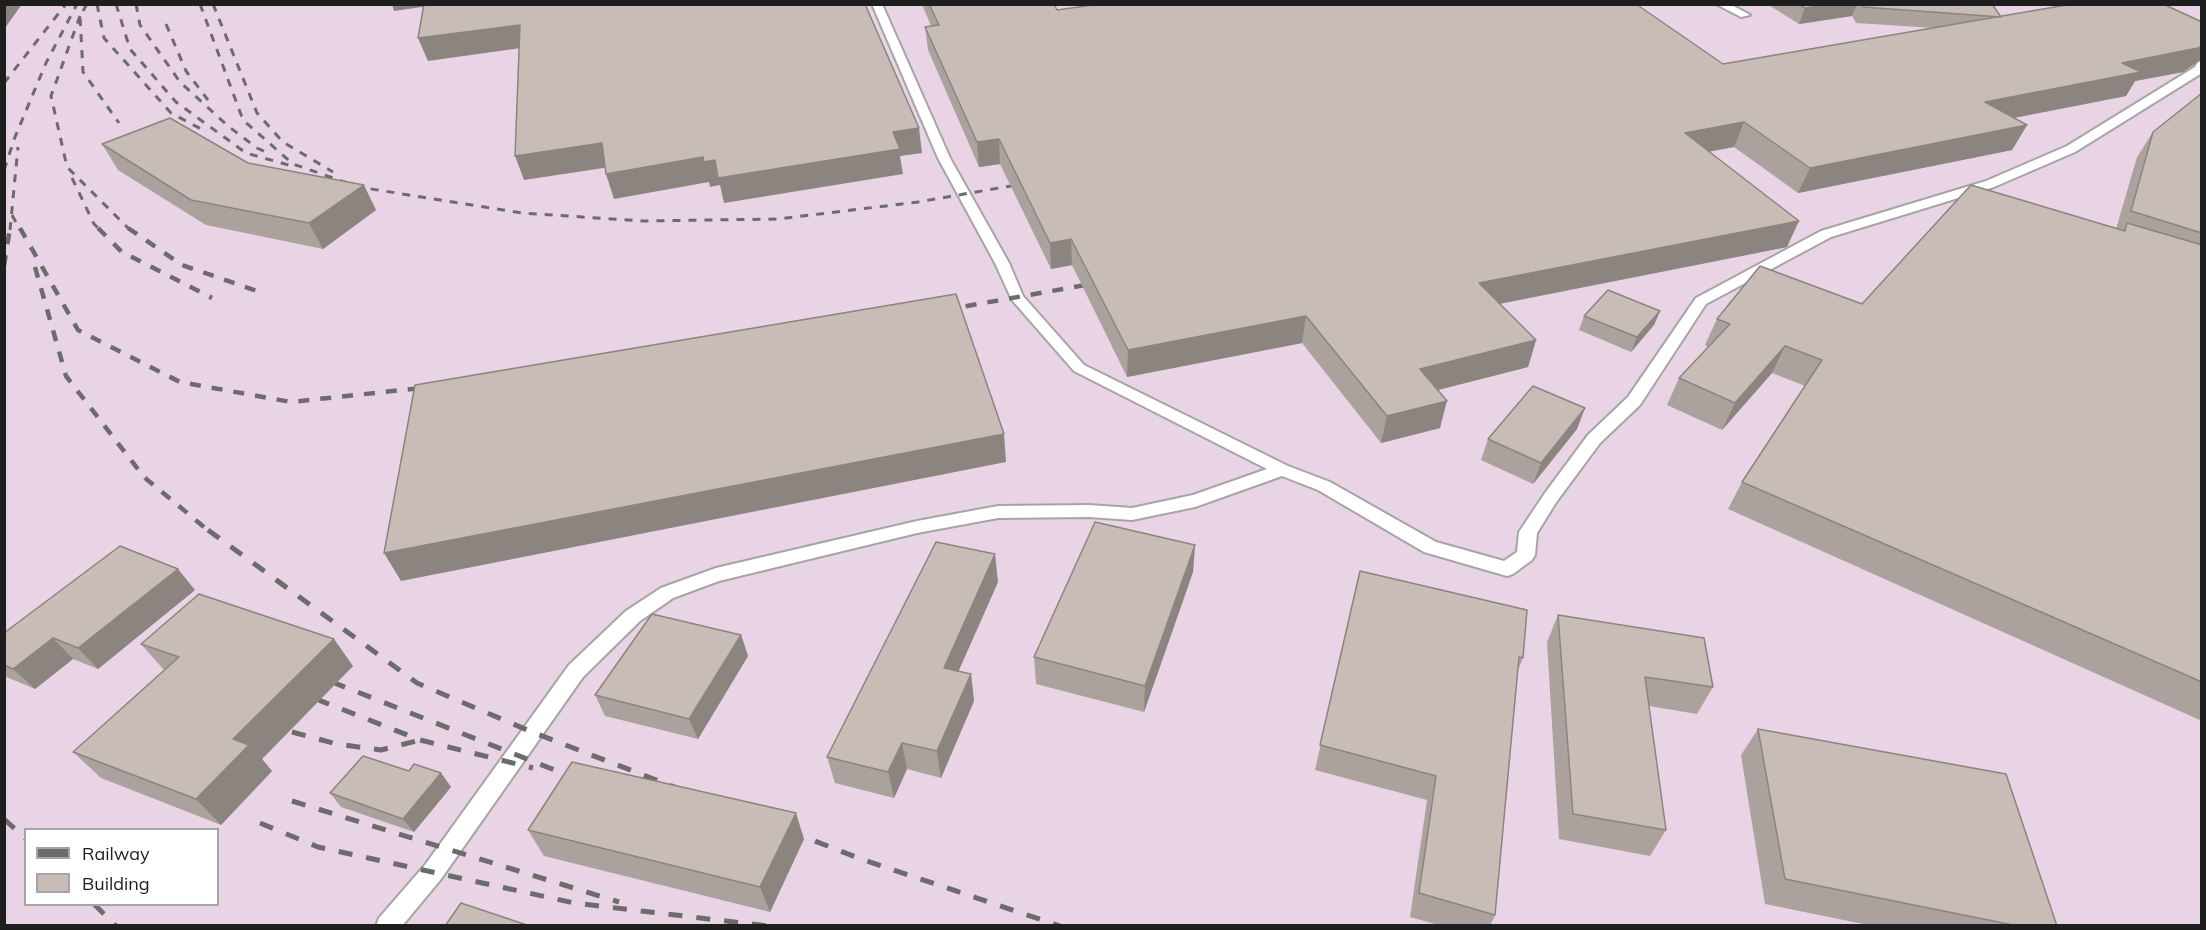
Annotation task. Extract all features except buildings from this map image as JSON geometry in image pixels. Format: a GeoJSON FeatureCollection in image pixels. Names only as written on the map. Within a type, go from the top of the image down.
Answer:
{"type":"FeatureCollection","features":[{"type":"Feature","properties":{"kind":"lane"},"geometry":{"type":"LineString","coordinates":[[877,4],[944,158],[1002,263],[1017,297],[1079,368],[1282,470],[1324,486],[1430,547],[1507,569],[1526,555],[1528,532],[1551,497],[1594,440],[1634,401],[1701,301],[1826,234],[1989,184],[2071,149],[2200,69],[2202,64]]}},
{"type":"Feature","properties":{"kind":"lane"},"geometry":{"type":"LineString","coordinates":[[1721,4],[1745,15]]}},
{"type":"Feature","properties":{"kind":"lane"},"geometry":{"type":"LineString","coordinates":[[1955,194],[1977,201]]}},
{"type":"Feature","properties":{"kind":"lane"},"geometry":{"type":"LineString","coordinates":[[387,926],[433,872],[576,671],[633,616],[667,593],[716,575],[917,527],[998,512],[1089,511],[1132,514],[1195,501],[1282,470]]}},
{"type":"Feature","properties":{"kind":"shaded area"},"geometry":{"type":"Polygon","coordinates":[[[5,5],[2201,5],[2201,925],[5,926],[5,5]]]}},
{"type":"Feature","properties":{"kind":"railway"},"geometry":{"type":"LineString","coordinates":[[4,83],[66,4]]}},
{"type":"Feature","properties":{"kind":"railway"},"geometry":{"type":"LineString","coordinates":[[4,170],[15,137],[46,63],[77,4]]}},
{"type":"Feature","properties":{"kind":"railway"},"geometry":{"type":"LineString","coordinates":[[80,16],[87,4]]}},
{"type":"Feature","properties":{"kind":"railway"},"geometry":{"type":"LineString","coordinates":[[97,4],[104,38],[171,113],[203,130]]}},
{"type":"Feature","properties":{"kind":"railway"},"geometry":{"type":"LineString","coordinates":[[116,4],[130,49],[176,102],[246,153],[292,166]]}},
{"type":"Feature","properties":{"kind":"railway"},"geometry":{"type":"LineString","coordinates":[[136,4],[140,25],[180,82],[228,126],[257,148],[268,153]]}},
{"type":"Feature","properties":{"kind":"railway"},"geometry":{"type":"LineString","coordinates":[[200,4],[243,120],[293,164],[359,187],[522,213],[643,221],[778,219],[918,202],[1028,183]]}},
{"type":"Feature","properties":{"kind":"railway"},"geometry":{"type":"LineString","coordinates":[[213,4],[257,113],[283,142],[333,172]]}},
{"type":"Feature","properties":{"kind":"railway"},"geometry":{"type":"LineString","coordinates":[[80,16],[83,72],[119,123]]}},
{"type":"Feature","properties":{"kind":"railway"},"geometry":{"type":"LineString","coordinates":[[80,16],[51,96],[67,167],[128,228]]}},
{"type":"Feature","properties":{"kind":"railway"},"geometry":{"type":"LineString","coordinates":[[166,24],[186,71],[208,100]]}},
{"type":"Feature","properties":{"kind":"railway"},"geometry":{"type":"LineString","coordinates":[[10,230],[18,147]]}},
{"type":"Feature","properties":{"kind":"railway"},"geometry":{"type":"LineString","coordinates":[[72,178],[94,224],[122,252],[212,298]]}},
{"type":"Feature","properties":{"kind":"railway"},"geometry":{"type":"LineString","coordinates":[[12,215],[20,230]]}},
{"type":"Feature","properties":{"kind":"railway"},"geometry":{"type":"LineString","coordinates":[[4,266],[10,228]]}},
{"type":"Feature","properties":{"kind":"railway"},"geometry":{"type":"LineString","coordinates":[[20,228],[78,330],[180,382],[291,402],[430,387]]}},
{"type":"Feature","properties":{"kind":"railway"},"geometry":{"type":"LineString","coordinates":[[128,228],[182,265],[260,292]]}},
{"type":"Feature","properties":{"kind":"railway"},"geometry":{"type":"LineString","coordinates":[[35,267],[66,376],[144,477],[210,532]]}},
{"type":"Feature","properties":{"kind":"railway"},"geometry":{"type":"LineString","coordinates":[[944,310],[1097,283]]}},
{"type":"Feature","properties":{"kind":"railway"},"geometry":{"type":"LineString","coordinates":[[208,530],[417,683],[532,732],[677,788]]}},
{"type":"Feature","properties":{"kind":"railway"},"geometry":{"type":"LineString","coordinates":[[332,682],[580,780]]}},
{"type":"Feature","properties":{"kind":"railway"},"geometry":{"type":"LineString","coordinates":[[316,699],[420,740]]}},
{"type":"Feature","properties":{"kind":"railway"},"geometry":{"type":"LineString","coordinates":[[292,732],[337,744],[381,750],[420,740]]}},
{"type":"Feature","properties":{"kind":"railway"},"geometry":{"type":"LineString","coordinates":[[420,740],[533,768]]}},
{"type":"Feature","properties":{"kind":"railway"},"geometry":{"type":"LineString","coordinates":[[292,801],[619,902]]}},
{"type":"Feature","properties":{"kind":"railway"},"geometry":{"type":"LineString","coordinates":[[4,819],[24,837]]}},
{"type":"Feature","properties":{"kind":"railway"},"geometry":{"type":"LineString","coordinates":[[260,823],[318,847],[574,903],[768,926]]}},
{"type":"Feature","properties":{"kind":"railway"},"geometry":{"type":"LineString","coordinates":[[789,831],[861,859],[1060,926]]}},
{"type":"Feature","properties":{"kind":"railway"},"geometry":{"type":"LineString","coordinates":[[96,906],[116,926]]}}]}
